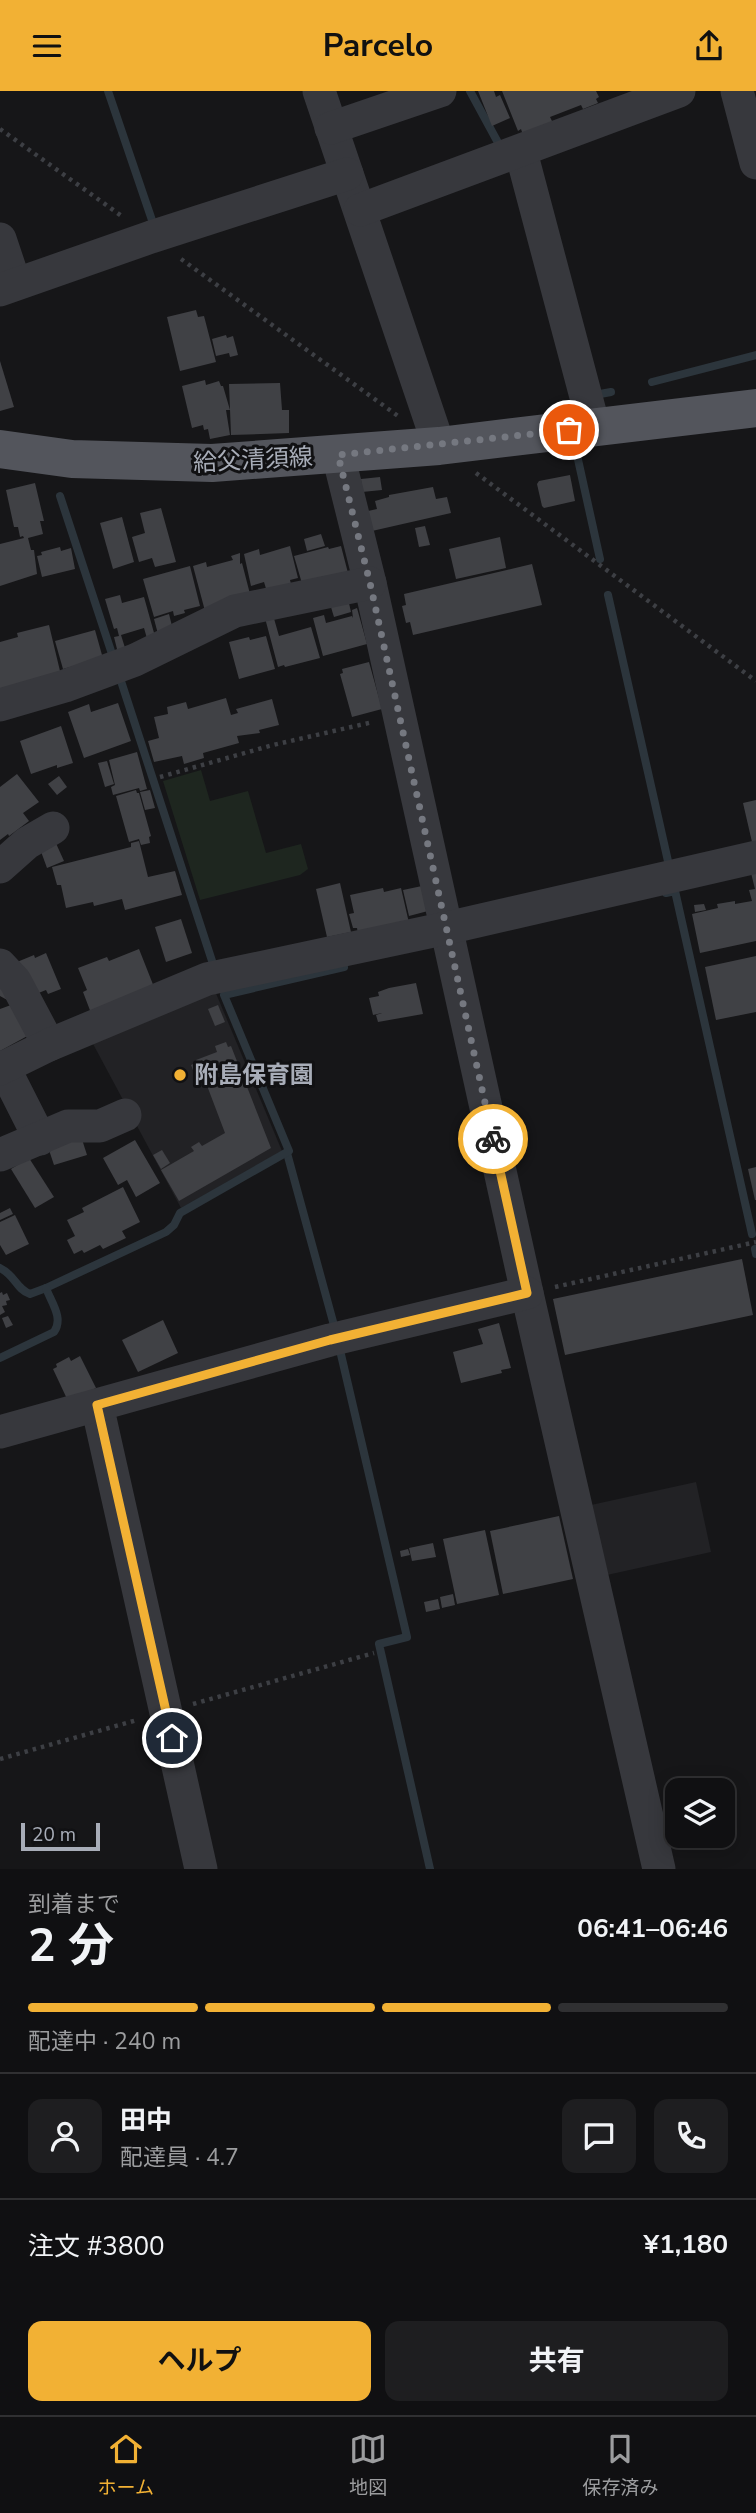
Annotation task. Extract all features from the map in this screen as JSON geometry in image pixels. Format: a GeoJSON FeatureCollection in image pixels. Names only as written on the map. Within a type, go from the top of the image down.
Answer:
{"type":"FeatureCollection","features":[{"type":"Feature","properties":{"kind":"main road","name":"給父清須線"},"geometry":{"type":"LineString","coordinates":[[0,449],[72,459],[212,463],[439,446],[756,408]]}},
{"type":"Feature","properties":{"kind":"street"},"geometry":{"type":"LineString","coordinates":[[319,91],[439,446]]}},
{"type":"Feature","properties":{"kind":"street"},"geometry":{"type":"LineString","coordinates":[[331,128],[440,91]]}},
{"type":"Feature","properties":{"kind":"street"},"geometry":{"type":"LineString","coordinates":[[360,211],[679,91]]}},
{"type":"Feature","properties":{"kind":"street"},"geometry":{"type":"LineString","coordinates":[[737,91],[756,163]]}},
{"type":"Feature","properties":{"kind":"street"},"geometry":{"type":"LineString","coordinates":[[520,152],[594,427]]}},
{"type":"Feature","properties":{"kind":"street"},"geometry":{"type":"LineString","coordinates":[[0,239],[8,287],[346,174]]}},
{"type":"Feature","properties":{"kind":"street"},"geometry":{"type":"LineString","coordinates":[[338,455],[370,583],[527,1293],[659,1869]]}},
{"type":"Feature","properties":{"kind":"street"},"geometry":{"type":"LineString","coordinates":[[0,705],[65,686],[135,660],[234,611],[370,583]]}},
{"type":"Feature","properties":{"kind":"street"},"geometry":{"type":"LineString","coordinates":[[0,867],[27,843],[53,828]]}},
{"type":"Feature","properties":{"kind":"street"},"geometry":{"type":"LineString","coordinates":[[40,1139],[2,1069],[49,1045],[206,979],[447,928],[756,857]]}},
{"type":"Feature","properties":{"kind":"street"},"geometry":{"type":"LineString","coordinates":[[0,965],[15,981],[49,1045]]}},
{"type":"Feature","properties":{"kind":"street"},"geometry":{"type":"LineString","coordinates":[[0,1155],[68,1126],[100,1126],[125,1115]]}},
{"type":"Feature","properties":{"kind":"street"},"geometry":{"type":"LineString","coordinates":[[0,1432],[330,1340],[527,1293]]}},
{"type":"Feature","properties":{"kind":"street"},"geometry":{"type":"LineString","coordinates":[[97,1405],[201,1869]]}},
{"type":"Feature","properties":{"kind":"path"},"geometry":{"type":"LineString","coordinates":[[0,129],[439,446],[756,681]]}},
{"type":"Feature","properties":{"kind":"path"},"geometry":{"type":"LineString","coordinates":[[160,777],[273,745],[399,716]]}},
{"type":"Feature","properties":{"kind":"path"},"geometry":{"type":"LineString","coordinates":[[527,1293],[756,1242]]}},
{"type":"Feature","properties":{"kind":"shaded area"},"geometry":{"type":"Polygon","coordinates":[[[201,770],[210,801],[248,791],[266,853],[301,844],[308,869],[300,875],[200,900],[163,781],[201,770]]]}},
{"type":"Feature","properties":{"kind":"shaded area","name":"附島保育園"},"geometry":{"type":"Polygon","coordinates":[[[215,991],[282,1151],[181,1208],[92,1042],[215,991]]]}},
{"type":"Feature","properties":{"kind":"shaded area"},"geometry":{"type":"Polygon","coordinates":[[[696,1482],[711,1552],[607,1575],[591,1505],[696,1482]]]}},
{"type":"Feature","properties":{"kind":"building"},"geometry":{"type":"Polygon","coordinates":[[[478,91],[494,91],[496,97],[500,95],[510,118],[492,126],[478,91]]]}},
{"type":"Feature","properties":{"kind":"building"},"geometry":{"type":"Polygon","coordinates":[[[502,91],[596,91],[599,97],[596,99],[598,103],[583,109],[581,105],[550,117],[553,123],[523,135],[521,129],[518,131],[502,91]]]}},
{"type":"Feature","properties":{"kind":"building"},"geometry":{"type":"Polygon","coordinates":[[[196,310],[198,317],[204,316],[216,362],[180,371],[167,317],[196,310]]]}},
{"type":"Feature","properties":{"kind":"building"},"geometry":{"type":"Polygon","coordinates":[[[226,335],[227,338],[233,336],[238,355],[230,357],[229,353],[216,356],[212,339],[226,335]]]}},
{"type":"Feature","properties":{"kind":"building"},"geometry":{"type":"Polygon","coordinates":[[[0,361],[14,407],[0,411],[0,361]]]}},
{"type":"Feature","properties":{"kind":"building"},"geometry":{"type":"Polygon","coordinates":[[[205,380],[206,385],[219,381],[223,386],[230,410],[226,410],[230,435],[210,439],[208,429],[204,430],[203,425],[192,428],[182,386],[205,380]]]}},
{"type":"Feature","properties":{"kind":"building"},"geometry":{"type":"Polygon","coordinates":[[[280,383],[282,410],[289,410],[289,433],[231,435],[229,384],[280,383]]]}},
{"type":"Feature","properties":{"kind":"building"},"geometry":{"type":"Polygon","coordinates":[[[570,475],[575,501],[544,508],[537,484],[539,481],[570,475]]]}},
{"type":"Feature","properties":{"kind":"building"},"geometry":{"type":"Polygon","coordinates":[[[380,477],[382,490],[362,492],[361,479],[380,477]]]}},
{"type":"Feature","properties":{"kind":"building"},"geometry":{"type":"Polygon","coordinates":[[[35,483],[44,521],[40,521],[43,534],[28,538],[31,550],[34,550],[37,574],[0,586],[0,544],[24,538],[20,537],[18,527],[14,527],[6,490],[35,483]]]}},
{"type":"Feature","properties":{"kind":"building"},"geometry":{"type":"Polygon","coordinates":[[[433,487],[436,499],[447,497],[451,513],[372,531],[368,511],[377,509],[375,501],[389,495],[433,487]]]}},
{"type":"Feature","properties":{"kind":"building"},"geometry":{"type":"Polygon","coordinates":[[[161,508],[176,562],[155,567],[152,558],[139,562],[132,537],[145,533],[140,513],[161,508]]]}},
{"type":"Feature","properties":{"kind":"building"},"geometry":{"type":"Polygon","coordinates":[[[122,517],[134,562],[113,569],[100,523],[122,517]]]}},
{"type":"Feature","properties":{"kind":"building"},"geometry":{"type":"Polygon","coordinates":[[[425,526],[430,545],[419,547],[415,528],[425,526]]]}},
{"type":"Feature","properties":{"kind":"building"},"geometry":{"type":"Polygon","coordinates":[[[321,534],[325,546],[307,551],[304,539],[321,534]]]}},
{"type":"Feature","properties":{"kind":"building"},"geometry":{"type":"Polygon","coordinates":[[[500,537],[506,568],[456,579],[449,549],[500,537]]]}},
{"type":"Feature","properties":{"kind":"building"},"geometry":{"type":"Polygon","coordinates":[[[290,546],[298,578],[290,580],[292,588],[268,595],[264,582],[251,586],[244,554],[259,549],[260,555],[290,546]]]}},
{"type":"Feature","properties":{"kind":"building"},"geometry":{"type":"Polygon","coordinates":[[[341,546],[348,573],[303,587],[294,556],[341,546]]]}},
{"type":"Feature","properties":{"kind":"building"},"geometry":{"type":"Polygon","coordinates":[[[60,547],[61,551],[71,548],[75,569],[42,577],[37,556],[42,555],[41,552],[60,547]]]}},
{"type":"Feature","properties":{"kind":"building"},"geometry":{"type":"Polygon","coordinates":[[[240,553],[240,564],[242,563],[250,594],[205,611],[193,566],[206,562],[207,567],[233,560],[231,556],[240,553]]]}},
{"type":"Feature","properties":{"kind":"building"},"geometry":{"type":"Polygon","coordinates":[[[532,564],[542,605],[413,635],[410,622],[406,623],[402,606],[406,605],[404,594],[532,564]]]}},
{"type":"Feature","properties":{"kind":"building"},"geometry":{"type":"Polygon","coordinates":[[[190,566],[200,606],[174,616],[173,611],[154,617],[143,579],[190,566]]]}},
{"type":"Feature","properties":{"kind":"building"},"geometry":{"type":"Polygon","coordinates":[[[120,595],[122,603],[144,597],[156,640],[148,642],[144,628],[121,635],[126,651],[118,653],[114,637],[119,636],[117,628],[114,629],[105,599],[120,595]]]}},
{"type":"Feature","properties":{"kind":"building"},"geometry":{"type":"Polygon","coordinates":[[[348,599],[351,612],[334,617],[330,604],[348,599]]]}},
{"type":"Feature","properties":{"kind":"building"},"geometry":{"type":"Polygon","coordinates":[[[357,608],[367,644],[323,656],[313,618],[324,615],[326,623],[352,616],[353,618],[352,610],[357,608]]]}},
{"type":"Feature","properties":{"kind":"building"},"geometry":{"type":"Polygon","coordinates":[[[169,614],[173,630],[158,634],[154,619],[169,614]]]}},
{"type":"Feature","properties":{"kind":"building"},"geometry":{"type":"Polygon","coordinates":[[[273,615],[279,636],[311,627],[320,658],[278,667],[265,618],[273,615]]]}},
{"type":"Feature","properties":{"kind":"building"},"geometry":{"type":"Polygon","coordinates":[[[49,625],[60,671],[0,692],[0,642],[18,637],[17,633],[49,625]]]}},
{"type":"Feature","properties":{"kind":"building"},"geometry":{"type":"Polygon","coordinates":[[[95,630],[102,655],[99,659],[63,669],[55,641],[95,630]]]}},
{"type":"Feature","properties":{"kind":"building"},"geometry":{"type":"Polygon","coordinates":[[[266,636],[275,669],[239,679],[229,642],[266,636]]]}},
{"type":"Feature","properties":{"kind":"building"},"geometry":{"type":"Polygon","coordinates":[[[369,662],[382,709],[352,717],[340,674],[343,673],[342,669],[369,662]]]}},
{"type":"Feature","properties":{"kind":"building"},"geometry":{"type":"Polygon","coordinates":[[[226,698],[231,715],[238,713],[236,709],[272,699],[279,725],[259,730],[260,733],[237,736],[239,743],[203,753],[204,758],[184,764],[182,756],[154,762],[148,741],[159,738],[154,717],[168,714],[167,707],[186,702],[188,709],[226,698]]]}},
{"type":"Feature","properties":{"kind":"building"},"geometry":{"type":"Polygon","coordinates":[[[118,703],[131,741],[84,758],[68,712],[89,704],[91,712],[118,703]]]}},
{"type":"Feature","properties":{"kind":"building"},"geometry":{"type":"Polygon","coordinates":[[[61,726],[73,763],[57,768],[57,765],[31,774],[20,741],[61,726]]]}},
{"type":"Feature","properties":{"kind":"building"},"geometry":{"type":"Polygon","coordinates":[[[137,752],[147,789],[140,791],[139,788],[113,795],[111,787],[115,785],[109,760],[137,752]]]}},
{"type":"Feature","properties":{"kind":"building"},"geometry":{"type":"Polygon","coordinates":[[[107,761],[114,784],[105,787],[98,763],[107,761]]]}},
{"type":"Feature","properties":{"kind":"building"},"geometry":{"type":"Polygon","coordinates":[[[17,774],[39,802],[23,813],[29,821],[0,840],[0,787],[17,774]]]}},
{"type":"Feature","properties":{"kind":"building"},"geometry":{"type":"Polygon","coordinates":[[[59,776],[67,787],[57,795],[48,784],[59,776]]]}},
{"type":"Feature","properties":{"kind":"building"},"geometry":{"type":"Polygon","coordinates":[[[136,790],[151,836],[150,843],[141,845],[139,839],[129,842],[116,796],[136,790]]]}},
{"type":"Feature","properties":{"kind":"building"},"geometry":{"type":"Polygon","coordinates":[[[150,790],[155,808],[145,810],[140,792],[150,790]]]}},
{"type":"Feature","properties":{"kind":"building"},"geometry":{"type":"Polygon","coordinates":[[[756,800],[756,842],[752,842],[743,803],[756,800]]]}},
{"type":"Feature","properties":{"kind":"building"},"geometry":{"type":"Polygon","coordinates":[[[54,839],[64,861],[47,868],[39,846],[54,839]]]}},
{"type":"Feature","properties":{"kind":"building"},"geometry":{"type":"Polygon","coordinates":[[[139,841],[148,877],[175,871],[182,895],[125,910],[122,899],[94,906],[93,902],[66,908],[61,885],[57,885],[52,867],[131,847],[131,843],[139,841]]]}},
{"type":"Feature","properties":{"kind":"building"},"geometry":{"type":"Polygon","coordinates":[[[756,872],[756,941],[700,953],[692,914],[718,908],[717,904],[752,901],[749,890],[755,889],[751,873],[756,872]]]}},
{"type":"Feature","properties":{"kind":"building"},"geometry":{"type":"Polygon","coordinates":[[[340,883],[351,932],[327,937],[316,889],[340,883]]]}},
{"type":"Feature","properties":{"kind":"building"},"geometry":{"type":"Polygon","coordinates":[[[422,886],[428,911],[409,916],[403,890],[422,886]]]}},
{"type":"Feature","properties":{"kind":"building"},"geometry":{"type":"Polygon","coordinates":[[[383,888],[384,892],[401,888],[409,923],[358,934],[349,914],[354,913],[350,895],[383,888]]]}},
{"type":"Feature","properties":{"kind":"building"},"geometry":{"type":"Polygon","coordinates":[[[704,904],[706,910],[695,912],[694,905],[704,904]]]}},
{"type":"Feature","properties":{"kind":"building"},"geometry":{"type":"Polygon","coordinates":[[[181,919],[192,953],[166,962],[155,927],[181,919]]]}},
{"type":"Feature","properties":{"kind":"building"},"geometry":{"type":"Polygon","coordinates":[[[139,949],[154,987],[91,1013],[83,992],[87,990],[78,968],[107,957],[109,961],[139,949]]]}},
{"type":"Feature","properties":{"kind":"building"},"geometry":{"type":"Polygon","coordinates":[[[46,953],[61,989],[48,994],[46,990],[31,996],[17,962],[46,953]]]}},
{"type":"Feature","properties":{"kind":"building"},"geometry":{"type":"Polygon","coordinates":[[[756,956],[756,1012],[716,1020],[705,967],[756,956]]]}},
{"type":"Feature","properties":{"kind":"building"},"geometry":{"type":"Polygon","coordinates":[[[416,983],[423,1014],[378,1022],[376,1015],[382,1013],[373,1015],[369,998],[379,996],[378,992],[389,988],[416,983]]]}},
{"type":"Feature","properties":{"kind":"building"},"geometry":{"type":"Polygon","coordinates":[[[0,985],[31,1034],[0,1051],[0,1009],[11,1005],[0,996],[0,985]]]}},
{"type":"Feature","properties":{"kind":"building"},"geometry":{"type":"Polygon","coordinates":[[[218,1005],[225,1022],[215,1026],[208,1009],[218,1005]]]}},
{"type":"Feature","properties":{"kind":"building"},"geometry":{"type":"Polygon","coordinates":[[[226,1042],[228,1047],[231,1046],[271,1148],[179,1201],[161,1170],[194,1151],[191,1147],[199,1142],[202,1146],[225,1133],[206,1083],[199,1086],[191,1065],[197,1062],[196,1060],[217,1052],[215,1046],[226,1042]]]}},
{"type":"Feature","properties":{"kind":"building"},"geometry":{"type":"Polygon","coordinates":[[[80,1133],[87,1155],[54,1165],[47,1144],[80,1133]]]}},
{"type":"Feature","properties":{"kind":"building"},"geometry":{"type":"Polygon","coordinates":[[[135,1140],[160,1183],[136,1197],[127,1180],[118,1185],[103,1158],[135,1140]]]}},
{"type":"Feature","properties":{"kind":"building"},"geometry":{"type":"Polygon","coordinates":[[[162,1150],[170,1163],[161,1169],[153,1155],[162,1150]]]}},
{"type":"Feature","properties":{"kind":"building"},"geometry":{"type":"Polygon","coordinates":[[[29,1158],[54,1197],[35,1208],[11,1169],[29,1158]]]}},
{"type":"Feature","properties":{"kind":"building"},"geometry":{"type":"Polygon","coordinates":[[[756,1167],[756,1200],[755,1200],[748,1169],[756,1167]]]}},
{"type":"Feature","properties":{"kind":"building"},"geometry":{"type":"Polygon","coordinates":[[[123,1187],[140,1222],[122,1231],[126,1238],[103,1249],[100,1245],[84,1253],[82,1250],[74,1254],[67,1240],[75,1236],[67,1220],[84,1212],[82,1208],[123,1187]]]}},
{"type":"Feature","properties":{"kind":"building"},"geometry":{"type":"Polygon","coordinates":[[[10,1208],[13,1214],[0,1220],[0,1213],[10,1208]]]}},
{"type":"Feature","properties":{"kind":"building"},"geometry":{"type":"Polygon","coordinates":[[[15,1215],[29,1244],[6,1255],[0,1245],[0,1222],[15,1215]]]}},
{"type":"Feature","properties":{"kind":"building"},"geometry":{"type":"Polygon","coordinates":[[[742,1259],[753,1315],[565,1355],[553,1299],[742,1259]]]}},
{"type":"Feature","properties":{"kind":"building"},"geometry":{"type":"Polygon","coordinates":[[[0,1293],[3,1295],[7,1293],[10,1300],[6,1301],[7,1305],[2,1306],[5,1312],[0,1315],[0,1293]]]}},
{"type":"Feature","properties":{"kind":"building"},"geometry":{"type":"Polygon","coordinates":[[[8,1316],[13,1325],[6,1328],[2,1318],[8,1316]]]}},
{"type":"Feature","properties":{"kind":"building"},"geometry":{"type":"Polygon","coordinates":[[[163,1320],[178,1353],[138,1372],[122,1340],[163,1320]]]}},
{"type":"Feature","properties":{"kind":"building"},"geometry":{"type":"Polygon","coordinates":[[[499,1323],[511,1368],[501,1370],[502,1373],[461,1383],[453,1352],[483,1344],[478,1329],[499,1323]]]}},
{"type":"Feature","properties":{"kind":"building"},"geometry":{"type":"Polygon","coordinates":[[[80,1356],[96,1388],[68,1401],[53,1369],[57,1367],[56,1364],[69,1357],[71,1361],[80,1356]]]}},
{"type":"Feature","properties":{"kind":"building"},"geometry":{"type":"Polygon","coordinates":[[[559,1516],[573,1579],[503,1594],[490,1531],[559,1516]]]}},
{"type":"Feature","properties":{"kind":"building"},"geometry":{"type":"Polygon","coordinates":[[[485,1530],[499,1595],[457,1604],[443,1539],[485,1530]]]}},
{"type":"Feature","properties":{"kind":"building"},"geometry":{"type":"Polygon","coordinates":[[[433,1543],[436,1557],[412,1561],[409,1548],[433,1543]]]}},
{"type":"Feature","properties":{"kind":"building"},"geometry":{"type":"Polygon","coordinates":[[[408,1549],[410,1555],[401,1557],[400,1551],[408,1549]]]}},
{"type":"Feature","properties":{"kind":"building"},"geometry":{"type":"Polygon","coordinates":[[[453,1594],[455,1605],[442,1608],[440,1597],[453,1594]]]}},
{"type":"Feature","properties":{"kind":"building"},"geometry":{"type":"Polygon","coordinates":[[[438,1599],[440,1609],[426,1612],[424,1602],[438,1599]]]}},
{"type":"Feature","properties":{"kind":"waterway"},"geometry":{"type":"LineString","coordinates":[[108,91],[155,229]]}},
{"type":"Feature","properties":{"kind":"waterway"},"geometry":{"type":"LineString","coordinates":[[470,91],[502,150]]}},
{"type":"Feature","properties":{"kind":"waterway"},"geometry":{"type":"LineString","coordinates":[[652,382],[756,355]]}},
{"type":"Feature","properties":{"kind":"waterway"},"geometry":{"type":"LineString","coordinates":[[600,394],[611,392]]}},
{"type":"Feature","properties":{"kind":"waterway"},"geometry":{"type":"LineString","coordinates":[[577,455],[600,559]]}},
{"type":"Feature","properties":{"kind":"waterway"},"geometry":{"type":"LineString","coordinates":[[60,496],[112,654]]}},
{"type":"Feature","properties":{"kind":"waterway"},"geometry":{"type":"LineString","coordinates":[[608,595],[670,870]]}},
{"type":"Feature","properties":{"kind":"waterway"},"geometry":{"type":"LineString","coordinates":[[120,678],[214,967]]}},
{"type":"Feature","properties":{"kind":"waterway"},"geometry":{"type":"LineString","coordinates":[[666,893],[675,891],[752,1234]]}},
{"type":"Feature","properties":{"kind":"waterway"},"geometry":{"type":"LineString","coordinates":[[0,1268],[30,1294],[46,1288],[166,1232],[174,1225],[180,1213],[289,1151],[224,995],[344,967]]}},
{"type":"Feature","properties":{"kind":"waterway"},"geometry":{"type":"LineString","coordinates":[[287,1153],[335,1329]]}},
{"type":"Feature","properties":{"kind":"waterway"},"geometry":{"type":"LineString","coordinates":[[755,1249],[756,1254]]}},
{"type":"Feature","properties":{"kind":"waterway"},"geometry":{"type":"LineString","coordinates":[[0,1358],[54,1332],[58,1321],[46,1288]]}},
{"type":"Feature","properties":{"kind":"waterway"},"geometry":{"type":"LineString","coordinates":[[339,1346],[407,1637],[379,1644],[430,1869]]}},
{"type":"Feature","properties":{"kind":"way so far"},"geometry":{"type":"LineString","coordinates":[[493,1139],[370,583],[338,455],[569,430]]}},
{"type":"Feature","properties":{"kind":"place","name":"附島保育園"},"geometry":{"type":"Point","coordinates":[180,1075]}},
{"type":"Feature","properties":{"kind":"route"},"geometry":{"type":"LineString","coordinates":[[172,1738],[97,1405],[330,1340],[527,1293],[493,1139]]}}]}
